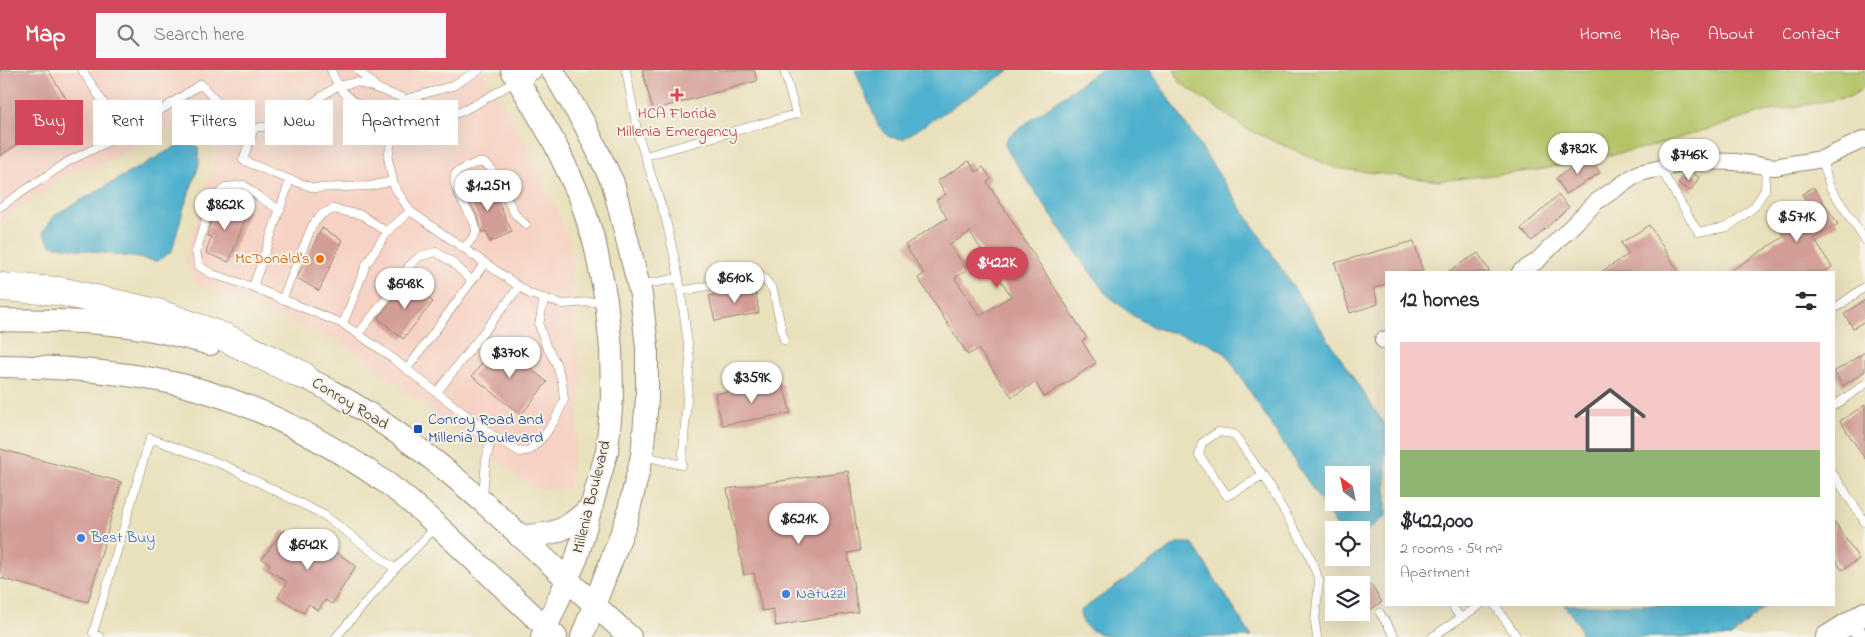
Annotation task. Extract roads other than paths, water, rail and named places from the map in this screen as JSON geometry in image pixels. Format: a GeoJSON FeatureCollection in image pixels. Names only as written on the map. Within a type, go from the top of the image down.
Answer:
{"type":"FeatureCollection","features":[{"type":"Feature","properties":{"kind":"highway"},"geometry":{"type":"LineString","coordinates":[[0,287],[59,291],[157,313],[226,338],[302,375]]}},
{"type":"Feature","properties":{"kind":"main road"},"geometry":{"type":"LineString","coordinates":[[552,70],[585,125],[613,183],[639,286],[646,347],[647,399],[642,456],[626,522],[582,637]]}},
{"type":"Feature","properties":{"kind":"main road","name":"Millenia Boulevard"},"geometry":{"type":"LineString","coordinates":[[521,73],[580,196],[595,244],[606,300],[611,349],[612,397],[607,451],[578,557],[567,581],[548,634]]}},
{"type":"Feature","properties":{"kind":"main road","name":"Conroy Road"},"geometry":{"type":"LineString","coordinates":[[0,320],[120,325],[241,351],[302,375],[358,407],[416,445],[483,503],[630,637]]}},
{"type":"Feature","properties":{"kind":"main road"},"geometry":{"type":"LineString","coordinates":[[0,366],[94,370],[160,380],[222,397],[280,420],[332,448],[389,485],[438,526],[548,634]]}},
{"type":"Feature","properties":{"kind":"main road"},"geometry":{"type":"LineString","coordinates":[[519,536],[540,536],[556,532],[576,522],[592,506]]}},
{"type":"Feature","properties":{"kind":"main road"},"geometry":{"type":"LineString","coordinates":[[1827,637],[1859,624]]}},
{"type":"Feature","properties":{"kind":"street"},"geometry":{"type":"LineString","coordinates":[[1527,271],[1596,202],[1639,173],[1694,161],[1735,162],[1774,167],[1822,159],[1865,139]]}},
{"type":"Feature","properties":{"kind":"lane"},"geometry":{"type":"LineString","coordinates":[[82,70],[102,100]]}},
{"type":"Feature","properties":{"kind":"lane"},"geometry":{"type":"LineString","coordinates":[[331,70],[337,86],[353,100]]}},
{"type":"Feature","properties":{"kind":"lane"},"geometry":{"type":"LineString","coordinates":[[358,70],[378,89]]}},
{"type":"Feature","properties":{"kind":"lane"},"geometry":{"type":"LineString","coordinates":[[255,128],[270,126],[288,119],[337,86],[357,82],[406,99],[452,86],[479,70]]}},
{"type":"Feature","properties":{"kind":"lane"},"geometry":{"type":"LineString","coordinates":[[626,70],[638,135],[666,220],[679,278],[690,359],[682,465],[642,456]]}},
{"type":"Feature","properties":{"kind":"lane"},"geometry":{"type":"LineString","coordinates":[[645,156],[796,114],[784,70]]}},
{"type":"Feature","properties":{"kind":"lane"},"geometry":{"type":"LineString","coordinates":[[458,113],[467,109],[521,73]]}},
{"type":"Feature","properties":{"kind":"lane"},"geometry":{"type":"LineString","coordinates":[[176,100],[201,84],[216,100]]}},
{"type":"Feature","properties":{"kind":"lane"},"geometry":{"type":"LineString","coordinates":[[0,207],[69,161],[102,145]]}},
{"type":"Feature","properties":{"kind":"lane"},"geometry":{"type":"LineString","coordinates":[[248,145],[243,160],[314,188],[370,186],[393,181]]}},
{"type":"Feature","properties":{"kind":"lane"},"geometry":{"type":"LineString","coordinates":[[390,145],[388,158],[394,186],[410,211],[530,294],[563,304],[606,300]]}},
{"type":"Feature","properties":{"kind":"lane"},"geometry":{"type":"LineString","coordinates":[[1822,159],[1830,187],[1865,240]]}},
{"type":"Feature","properties":{"kind":"lane"},"geometry":{"type":"LineString","coordinates":[[464,248],[474,235],[475,228],[457,191],[454,175],[476,162],[486,163],[490,167],[515,214],[526,225]]}},
{"type":"Feature","properties":{"kind":"lane"},"geometry":{"type":"LineString","coordinates":[[1660,168],[1698,232],[1728,227],[1754,207],[1765,190],[1766,166]]}},
{"type":"Feature","properties":{"kind":"lane"},"geometry":{"type":"LineString","coordinates":[[253,287],[290,180]]}},
{"type":"Feature","properties":{"kind":"lane"},"geometry":{"type":"LineString","coordinates":[[280,210],[244,185],[226,187],[211,201],[196,252],[199,266],[212,274],[253,287],[343,324],[407,369],[492,435],[515,450],[525,452],[530,450],[544,436],[555,420],[564,400],[562,381],[556,364],[546,346],[539,325],[544,298]]}},
{"type":"Feature","properties":{"kind":"lane"},"geometry":{"type":"LineString","coordinates":[[282,300],[312,226],[322,214],[333,209],[362,214],[387,232]]}},
{"type":"Feature","properties":{"kind":"lane"},"geometry":{"type":"LineString","coordinates":[[343,324],[366,265],[387,232],[410,211]]}},
{"type":"Feature","properties":{"kind":"lane"},"geometry":{"type":"LineString","coordinates":[[358,334],[401,280],[409,266],[420,256],[436,252],[452,262],[472,281]]}},
{"type":"Feature","properties":{"kind":"lane"},"geometry":{"type":"LineString","coordinates":[[407,369],[485,263]]}},
{"type":"Feature","properties":{"kind":"lane"},"geometry":{"type":"LineString","coordinates":[[681,291],[757,277],[764,278],[773,290],[784,340]]}},
{"type":"Feature","properties":{"kind":"lane"},"geometry":{"type":"LineString","coordinates":[[639,286],[679,278]]}},
{"type":"Feature","properties":{"kind":"lane"},"geometry":{"type":"LineString","coordinates":[[437,392],[520,286]]}},
{"type":"Feature","properties":{"kind":"lane"},"geometry":{"type":"LineString","coordinates":[[1835,308],[1865,287]]}},
{"type":"Feature","properties":{"kind":"lane"},"geometry":{"type":"LineString","coordinates":[[1835,405],[1865,384]]}},
{"type":"Feature","properties":{"kind":"lane"},"geometry":{"type":"LineString","coordinates":[[1263,476],[1227,496],[1199,455],[1202,443],[1218,432],[1234,434],[1263,476],[1308,552],[1319,580],[1315,622],[1317,637]]}},
{"type":"Feature","properties":{"kind":"lane"},"geometry":{"type":"LineString","coordinates":[[483,503],[484,476],[492,435]]}},
{"type":"Feature","properties":{"kind":"lane"},"geometry":{"type":"LineString","coordinates":[[100,637],[93,633],[150,438],[224,465],[324,515],[395,569]]}},
{"type":"Feature","properties":{"kind":"lane"},"geometry":{"type":"LineString","coordinates":[[1835,477],[1865,522]]}},
{"type":"Feature","properties":{"kind":"lane"},"geometry":{"type":"LineString","coordinates":[[336,637],[395,569],[438,526]]}},
{"type":"Feature","properties":{"kind":"lane"},"geometry":{"type":"LineString","coordinates":[[1453,606],[1460,618]]}},
{"type":"Feature","properties":{"kind":"lane"},"geometry":{"type":"LineString","coordinates":[[1432,637],[1478,606]]}},
{"type":"Feature","properties":{"kind":"lane"},"geometry":{"type":"LineString","coordinates":[[1496,606],[1517,637]]}},
{"type":"Feature","properties":{"kind":"lane"},"geometry":{"type":"LineString","coordinates":[[1380,613],[1396,637]]}},
{"type":"Feature","properties":{"kind":"water"},"geometry":{"type":"Polygon","coordinates":[[[855,70],[1010,70],[903,139],[889,137],[878,125],[855,70]]]}},
{"type":"Feature","properties":{"kind":"water"},"geometry":{"type":"Polygon","coordinates":[[[1099,70],[1150,70],[1385,425],[1385,517],[1370,529],[1370,521],[1333,521],[1327,511],[1370,511],[1370,466],[1325,466],[1325,508],[1226,354],[1207,342],[1155,328],[1132,315],[1105,293],[1004,143],[1009,136],[1099,70]]]}},
{"type":"Feature","properties":{"kind":"water"},"geometry":{"type":"Polygon","coordinates":[[[178,145],[195,145],[198,147],[199,165],[183,210],[172,251],[158,261],[51,245],[43,232],[55,215],[178,145]]]}},
{"type":"Feature","properties":{"kind":"water"},"geometry":{"type":"Polygon","coordinates":[[[1178,543],[1192,543],[1252,637],[1110,637],[1090,629],[1083,623],[1080,611],[1178,543]]]}},
{"type":"Feature","properties":{"kind":"water"},"geometry":{"type":"Polygon","coordinates":[[[1565,606],[1765,606],[1731,637],[1582,637],[1578,624],[1565,606]]]}},
{"type":"Feature","properties":{"kind":"place","name":"HCA Florida Millenia Emergency"},"geometry":{"type":"Point","coordinates":[677,95]}},
{"type":"Feature","properties":{"kind":"place","name":"McDonald's"},"geometry":{"type":"Point","coordinates":[320,259]}},
{"type":"Feature","properties":{"kind":"place","name":"Conroy Road and Millenia Boulevard"},"geometry":{"type":"Point","coordinates":[418,429]}},
{"type":"Feature","properties":{"kind":"place","name":"Best Buy"},"geometry":{"type":"Point","coordinates":[81,538]}},
{"type":"Feature","properties":{"kind":"place","name":"Natuzzi"},"geometry":{"type":"Point","coordinates":[786,594]}}]}
